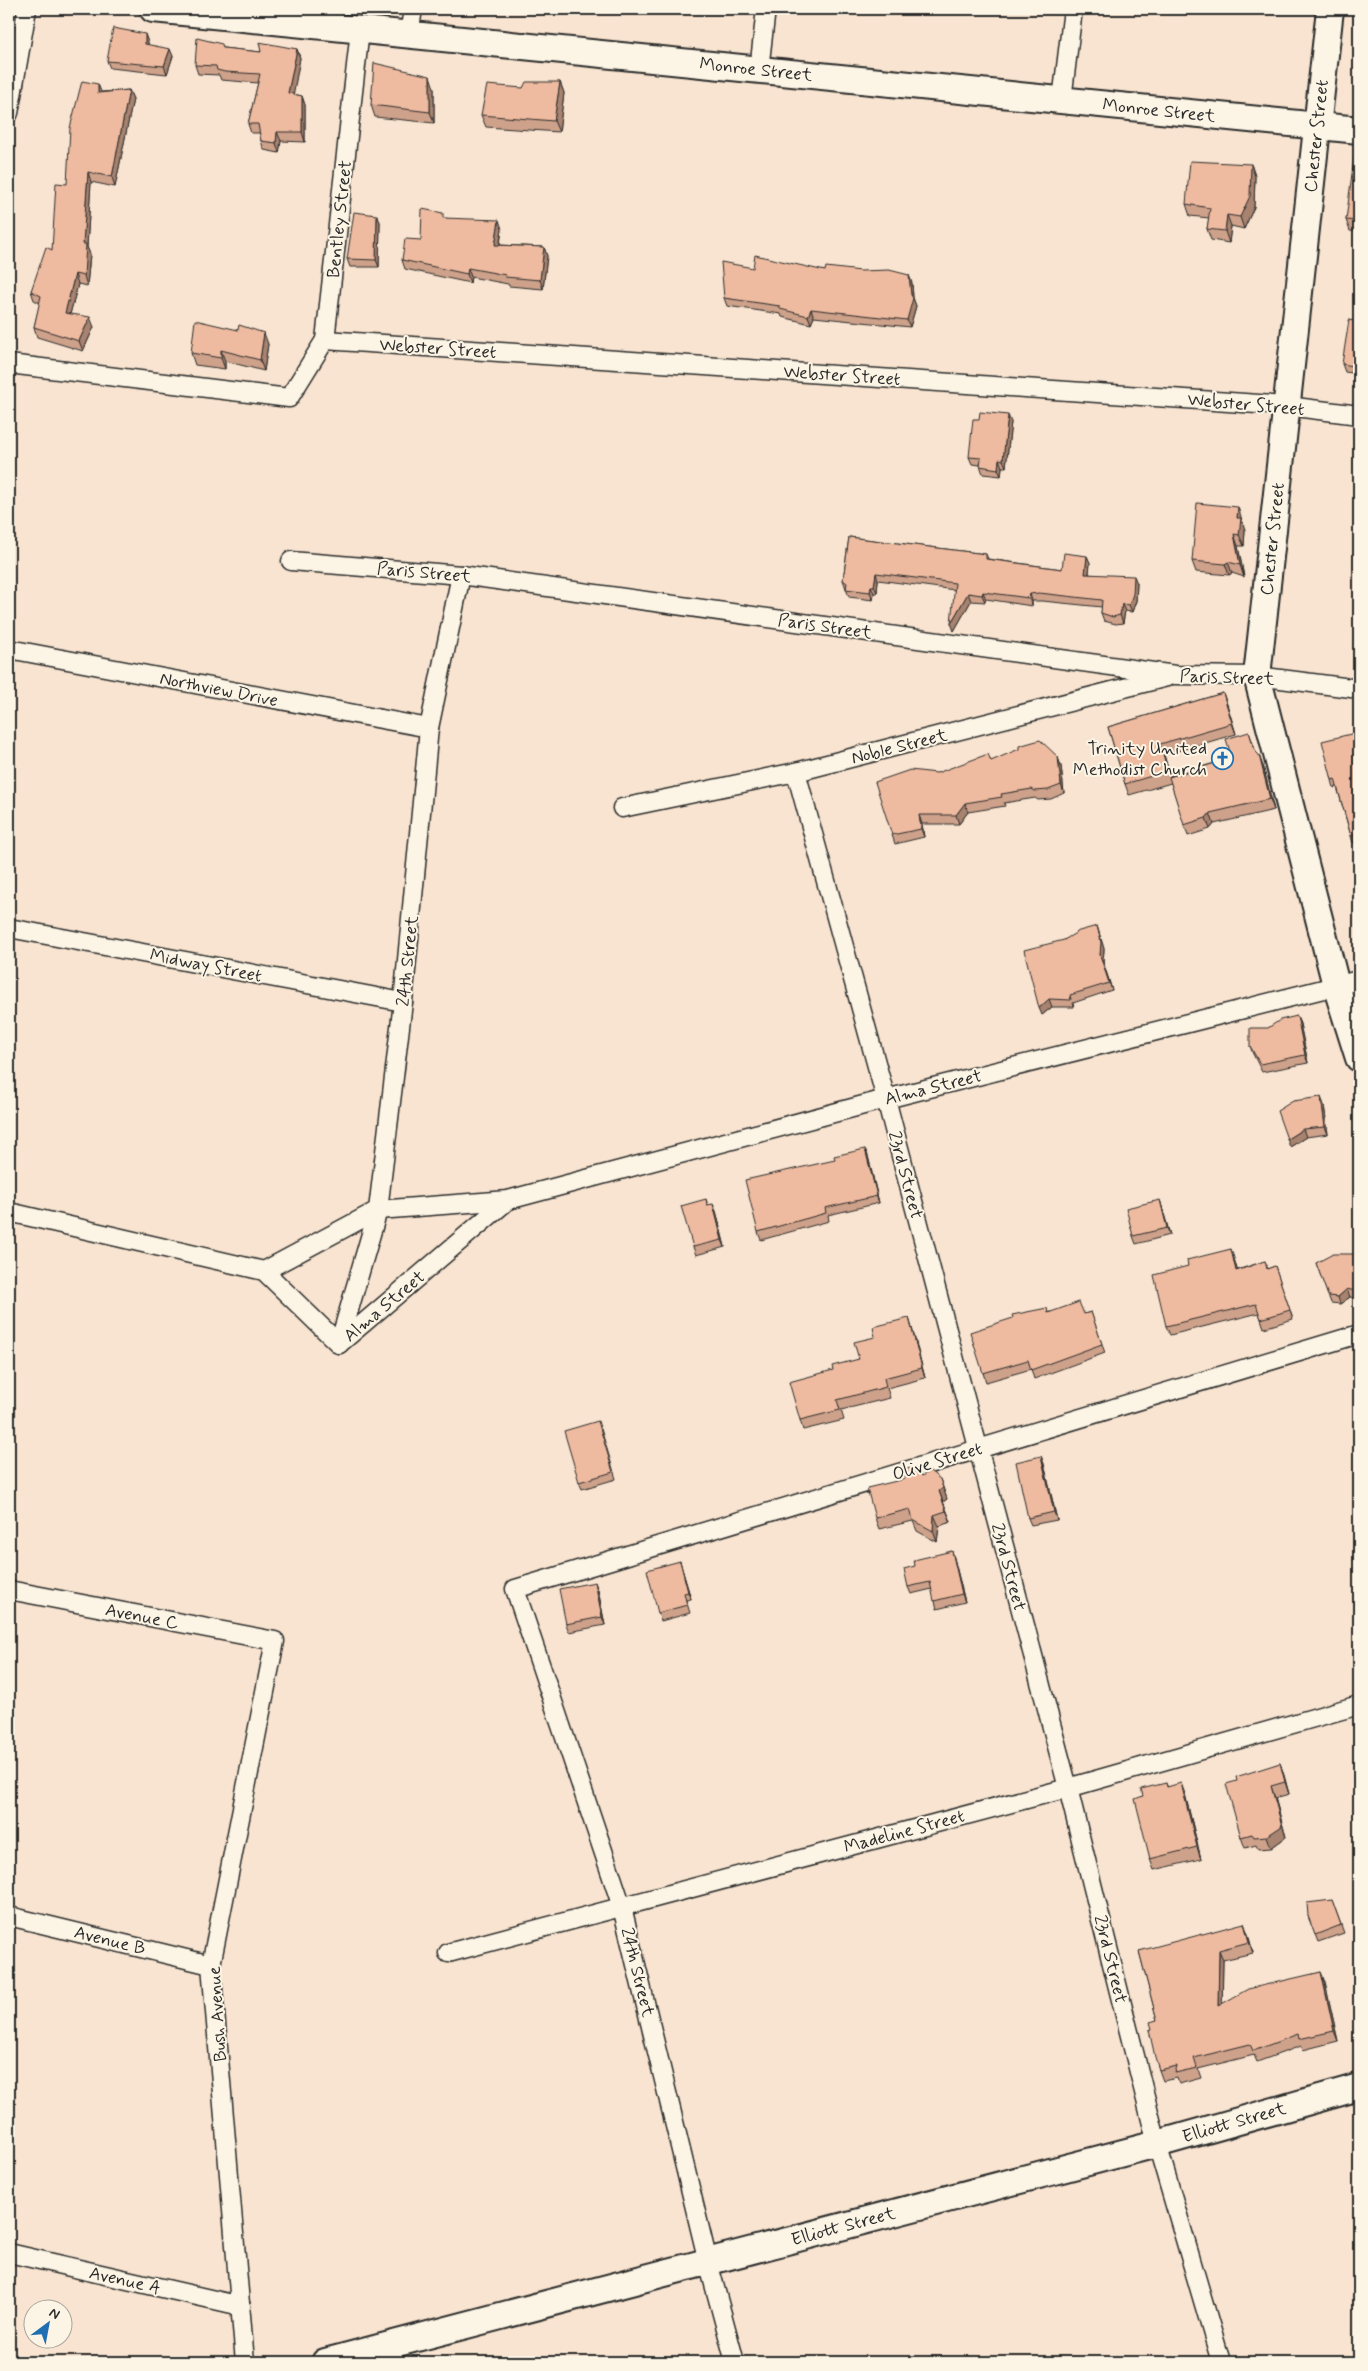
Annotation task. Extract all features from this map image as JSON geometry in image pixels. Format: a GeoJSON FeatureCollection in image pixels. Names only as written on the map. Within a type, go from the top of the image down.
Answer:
{"type":"FeatureCollection","features":[{"type":"Feature","properties":{"kind":"street"},"geometry":{"type":"LineString","coordinates":[[9,113],[26,9]]}},
{"type":"Feature","properties":{"kind":"street","name":"Monroe Street"},"geometry":{"type":"LineString","coordinates":[[153,9],[1359,130]]}},
{"type":"Feature","properties":{"kind":"street"},"geometry":{"type":"LineString","coordinates":[[409,34],[413,9]]}},
{"type":"Feature","properties":{"kind":"street"},"geometry":{"type":"LineString","coordinates":[[759,70],[766,9]]}},
{"type":"Feature","properties":{"kind":"street"},"geometry":{"type":"LineString","coordinates":[[1062,100],[1073,9]]}},
{"type":"Feature","properties":{"kind":"street","name":"Chester Street"},"geometry":{"type":"LineString","coordinates":[[1330,9],[1257,676],[1347,982],[1359,1058]]}},
{"type":"Feature","properties":{"kind":"street","name":"Bentley Street"},"geometry":{"type":"LineString","coordinates":[[9,364],[289,398],[325,340],[360,30]]}},
{"type":"Feature","properties":{"kind":"street","name":"Webster Street"},"geometry":{"type":"LineString","coordinates":[[325,340],[1287,406],[1359,415]]}},
{"type":"Feature","properties":{"kind":"street","name":"Paris Street"},"geometry":{"type":"LineString","coordinates":[[291,561],[462,575],[1175,675],[1257,676],[1359,689]]}},
{"type":"Feature","properties":{"kind":"street","name":"24th Street"},"geometry":{"type":"LineString","coordinates":[[339,1344],[378,1210],[403,1002],[429,728],[462,575]]}},
{"type":"Feature","properties":{"kind":"street","name":"Northview Drive"},"geometry":{"type":"LineString","coordinates":[[9,649],[429,728]]}},
{"type":"Feature","properties":{"kind":"street","name":"Noble Street"},"geometry":{"type":"LineString","coordinates":[[622,808],[796,772],[1175,675]]}},
{"type":"Feature","properties":{"kind":"street","name":"23rd Street"},"geometry":{"type":"LineString","coordinates":[[796,772],[886,1099],[1068,1788],[1157,2144],[1221,2362]]}},
{"type":"Feature","properties":{"kind":"street","name":"Midway Street"},"geometry":{"type":"LineString","coordinates":[[9,928],[403,1002]]}},
{"type":"Feature","properties":{"kind":"street","name":"Alma Street"},"geometry":{"type":"LineString","coordinates":[[508,1200],[339,1344],[264,1270],[378,1210],[508,1200],[886,1099],[1347,982]]}},
{"type":"Feature","properties":{"kind":"street"},"geometry":{"type":"LineString","coordinates":[[9,1212],[264,1270]]}},
{"type":"Feature","properties":{"kind":"street","name":"Olive Street"},"geometry":{"type":"LineString","coordinates":[[515,1589],[1359,1334]]}},
{"type":"Feature","properties":{"kind":"street","name":"24th Street"},"geometry":{"type":"LineString","coordinates":[[515,1589],[622,1907],[708,2262],[736,2362]]}},
{"type":"Feature","properties":{"kind":"street","name":"Avenue C"},"geometry":{"type":"LineString","coordinates":[[9,1590],[275,1641]]}},
{"type":"Feature","properties":{"kind":"street","name":"Bush Avenue"},"geometry":{"type":"LineString","coordinates":[[245,2362],[211,1965],[275,1641]]}},
{"type":"Feature","properties":{"kind":"street","name":"Madeline Street"},"geometry":{"type":"LineString","coordinates":[[448,1953],[1068,1788],[1359,1705]]}},
{"type":"Feature","properties":{"kind":"street","name":"Avenue B"},"geometry":{"type":"LineString","coordinates":[[9,1916],[211,1965]]}},
{"type":"Feature","properties":{"kind":"street","name":"Elliott Street"},"geometry":{"type":"LineString","coordinates":[[325,2362],[1157,2144],[1359,2087]]}},
{"type":"Feature","properties":{"kind":"street","name":"Avenue A"},"geometry":{"type":"LineString","coordinates":[[9,2254],[241,2306]]}},
{"type":"Feature","properties":{"kind":"building"},"geometry":{"type":"Polygon","coordinates":[[[113,28],[145,34],[145,44],[170,49],[164,66],[107,61],[113,28]]]}},
{"type":"Feature","properties":{"kind":"building"},"geometry":{"type":"Polygon","coordinates":[[[197,38],[222,44],[223,48],[261,52],[259,42],[297,49],[288,93],[302,96],[302,132],[277,132],[276,143],[261,141],[258,124],[248,124],[260,74],[225,72],[217,70],[216,66],[195,65],[197,38]]]}},
{"type":"Feature","properties":{"kind":"building"},"geometry":{"type":"Polygon","coordinates":[[[374,63],[430,76],[430,112],[371,105],[374,63]]]}},
{"type":"Feature","properties":{"kind":"building"},"geometry":{"type":"Polygon","coordinates":[[[82,81],[98,84],[98,93],[129,90],[112,177],[88,172],[83,244],[86,244],[84,276],[75,274],[65,313],[90,317],[79,341],[34,327],[41,296],[31,291],[46,247],[52,250],[56,183],[67,184],[70,128],[82,81]]]}},
{"type":"Feature","properties":{"kind":"building"},"geometry":{"type":"Polygon","coordinates":[[[526,82],[560,82],[554,121],[481,115],[487,85],[523,88],[526,82]]]}},
{"type":"Feature","properties":{"kind":"building"},"geometry":{"type":"Polygon","coordinates":[[[1354,158],[1359,160],[1359,221],[1346,220],[1354,158]]]}},
{"type":"Feature","properties":{"kind":"building"},"geometry":{"type":"Polygon","coordinates":[[[1190,161],[1251,164],[1250,196],[1240,217],[1227,215],[1225,231],[1207,229],[1210,208],[1186,204],[1190,161]]]}},
{"type":"Feature","properties":{"kind":"building"},"geometry":{"type":"Polygon","coordinates":[[[422,209],[443,213],[443,218],[499,220],[495,245],[544,247],[540,280],[505,277],[506,275],[468,268],[467,274],[402,260],[405,239],[421,240],[422,209]]]}},
{"type":"Feature","properties":{"kind":"building"},"geometry":{"type":"Polygon","coordinates":[[[354,212],[377,215],[376,260],[347,259],[354,212]]]}},
{"type":"Feature","properties":{"kind":"building"},"geometry":{"type":"Polygon","coordinates":[[[755,255],[825,271],[826,267],[861,271],[889,270],[909,275],[913,298],[907,320],[811,309],[808,316],[780,309],[780,306],[724,298],[721,262],[753,268],[755,255]]]}},
{"type":"Feature","properties":{"kind":"building"},"geometry":{"type":"Polygon","coordinates":[[[195,320],[238,330],[239,325],[264,333],[260,360],[221,350],[221,358],[191,353],[195,320]]]}},
{"type":"Feature","properties":{"kind":"building"},"geometry":{"type":"Polygon","coordinates":[[[1349,320],[1359,322],[1359,367],[1342,364],[1349,320]]]}},
{"type":"Feature","properties":{"kind":"building"},"geometry":{"type":"Polygon","coordinates":[[[980,412],[1008,415],[1003,460],[999,459],[998,469],[980,466],[981,458],[969,457],[973,419],[979,419],[980,412]]]}},
{"type":"Feature","properties":{"kind":"building"},"geometry":{"type":"Polygon","coordinates":[[[1197,503],[1238,507],[1237,518],[1241,518],[1239,535],[1234,534],[1240,565],[1228,562],[1225,564],[1192,561],[1197,503]]]}},
{"type":"Feature","properties":{"kind":"building"},"geometry":{"type":"Polygon","coordinates":[[[849,537],[986,554],[986,559],[1062,569],[1064,553],[1087,556],[1085,574],[1134,576],[1133,594],[1129,605],[1122,604],[1120,615],[1113,617],[1101,613],[1102,600],[1039,593],[1030,594],[1029,598],[983,592],[982,595],[968,593],[951,623],[955,583],[876,573],[874,586],[871,586],[870,592],[846,589],[847,583],[843,580],[849,537]]]}},
{"type":"Feature","properties":{"kind":"building"},"geometry":{"type":"Polygon","coordinates":[[[1223,693],[1232,723],[1160,744],[1168,771],[1125,784],[1108,727],[1223,693]]]}},
{"type":"Feature","properties":{"kind":"building"},"geometry":{"type":"Polygon","coordinates":[[[1249,732],[1255,751],[1259,755],[1270,799],[1210,813],[1206,818],[1184,825],[1169,777],[1232,758],[1226,739],[1249,732]]]}},
{"type":"Feature","properties":{"kind":"building"},"geometry":{"type":"Polygon","coordinates":[[[1359,732],[1359,833],[1351,836],[1335,779],[1332,780],[1322,741],[1359,732]]]}},
{"type":"Feature","properties":{"kind":"building"},"geometry":{"type":"Polygon","coordinates":[[[1040,740],[1058,757],[1061,785],[1048,790],[1035,791],[1032,789],[1001,794],[1002,797],[965,803],[956,815],[919,815],[921,829],[892,835],[875,782],[910,770],[937,773],[988,754],[991,761],[1019,749],[1019,746],[1040,740]]]}},
{"type":"Feature","properties":{"kind":"building"},"geometry":{"type":"Polygon","coordinates":[[[1097,926],[1101,942],[1100,955],[1109,983],[1070,995],[1071,1000],[1049,999],[1039,1008],[1024,950],[1064,940],[1079,931],[1097,926]]]}},
{"type":"Feature","properties":{"kind":"building"},"geometry":{"type":"Polygon","coordinates":[[[1297,1016],[1305,1055],[1260,1064],[1250,1046],[1250,1028],[1268,1028],[1280,1020],[1297,1016]]]}},
{"type":"Feature","properties":{"kind":"building"},"geometry":{"type":"Polygon","coordinates":[[[1321,1097],[1325,1127],[1303,1129],[1287,1139],[1277,1111],[1293,1101],[1321,1097]]]}},
{"type":"Feature","properties":{"kind":"building"},"geometry":{"type":"Polygon","coordinates":[[[865,1149],[877,1196],[825,1208],[826,1213],[758,1232],[745,1180],[835,1160],[834,1156],[865,1149]]]}},
{"type":"Feature","properties":{"kind":"building"},"geometry":{"type":"Polygon","coordinates":[[[706,1199],[707,1205],[713,1204],[722,1240],[693,1247],[681,1206],[706,1199]]]}},
{"type":"Feature","properties":{"kind":"building"},"geometry":{"type":"Polygon","coordinates":[[[1160,1200],[1167,1228],[1133,1236],[1126,1208],[1160,1200]]]}},
{"type":"Feature","properties":{"kind":"building"},"geometry":{"type":"Polygon","coordinates":[[[1231,1249],[1236,1271],[1265,1261],[1267,1269],[1275,1266],[1290,1310],[1261,1319],[1256,1304],[1166,1326],[1154,1275],[1188,1266],[1187,1260],[1231,1249]]]}},
{"type":"Feature","properties":{"kind":"building"},"geometry":{"type":"Polygon","coordinates":[[[1333,1254],[1354,1254],[1354,1265],[1359,1277],[1359,1292],[1347,1289],[1338,1297],[1328,1296],[1316,1263],[1333,1254]]]}},
{"type":"Feature","properties":{"kind":"building"},"geometry":{"type":"Polygon","coordinates":[[[1079,1302],[1084,1314],[1091,1312],[1102,1344],[1031,1370],[1028,1360],[983,1373],[970,1332],[1013,1318],[1012,1315],[1047,1308],[1048,1313],[1079,1302]]]}},
{"type":"Feature","properties":{"kind":"building"},"geometry":{"type":"Polygon","coordinates":[[[909,1318],[922,1368],[884,1378],[886,1387],[837,1400],[840,1410],[800,1420],[789,1382],[833,1370],[832,1366],[859,1359],[854,1342],[875,1337],[873,1327],[909,1318]]]}},
{"type":"Feature","properties":{"kind":"building"},"geometry":{"type":"Polygon","coordinates":[[[598,1421],[613,1472],[579,1482],[564,1431],[598,1421]]]}},
{"type":"Feature","properties":{"kind":"building"},"geometry":{"type":"Polygon","coordinates":[[[1041,1456],[1054,1512],[1028,1518],[1016,1462],[1041,1456]]]}},
{"type":"Feature","properties":{"kind":"building"},"geometry":{"type":"Polygon","coordinates":[[[915,1467],[922,1476],[930,1471],[940,1479],[943,1488],[939,1491],[946,1511],[934,1515],[933,1531],[913,1520],[910,1509],[875,1518],[867,1488],[905,1479],[903,1470],[915,1467]]]}},
{"type":"Feature","properties":{"kind":"building"},"geometry":{"type":"Polygon","coordinates":[[[952,1551],[962,1594],[934,1601],[930,1582],[908,1587],[904,1569],[915,1566],[914,1560],[952,1551]]]}},
{"type":"Feature","properties":{"kind":"building"},"geometry":{"type":"Polygon","coordinates":[[[680,1561],[688,1592],[684,1593],[687,1605],[658,1613],[647,1570],[680,1561]]]}},
{"type":"Feature","properties":{"kind":"building"},"geometry":{"type":"Polygon","coordinates":[[[595,1582],[602,1617],[566,1624],[559,1589],[595,1582]]]}},
{"type":"Feature","properties":{"kind":"building"},"geometry":{"type":"Polygon","coordinates":[[[1280,1763],[1285,1782],[1271,1786],[1282,1826],[1267,1836],[1254,1837],[1252,1834],[1241,1837],[1226,1784],[1237,1781],[1236,1777],[1280,1763]]]}},
{"type":"Feature","properties":{"kind":"building"},"geometry":{"type":"Polygon","coordinates":[[[1166,1783],[1167,1787],[1181,1783],[1197,1847],[1150,1859],[1135,1799],[1143,1796],[1141,1789],[1166,1783]]]}},
{"type":"Feature","properties":{"kind":"building"},"geometry":{"type":"Polygon","coordinates":[[[1332,1900],[1341,1925],[1315,1935],[1308,1916],[1307,1903],[1332,1900]]]}},
{"type":"Feature","properties":{"kind":"building"},"geometry":{"type":"Polygon","coordinates":[[[1244,1923],[1249,1942],[1219,1950],[1218,2006],[1248,1989],[1321,1972],[1334,2031],[1299,2039],[1298,2034],[1253,2051],[1250,2044],[1194,2058],[1197,2068],[1175,2073],[1177,2066],[1159,2070],[1149,2030],[1152,2029],[1150,2022],[1157,2020],[1139,1951],[1244,1923]]]}},
{"type":"Feature","properties":{"kind":"place","name":"Trinity United Methodist Church"},"geometry":{"type":"Point","coordinates":[1223,758]}}]}
